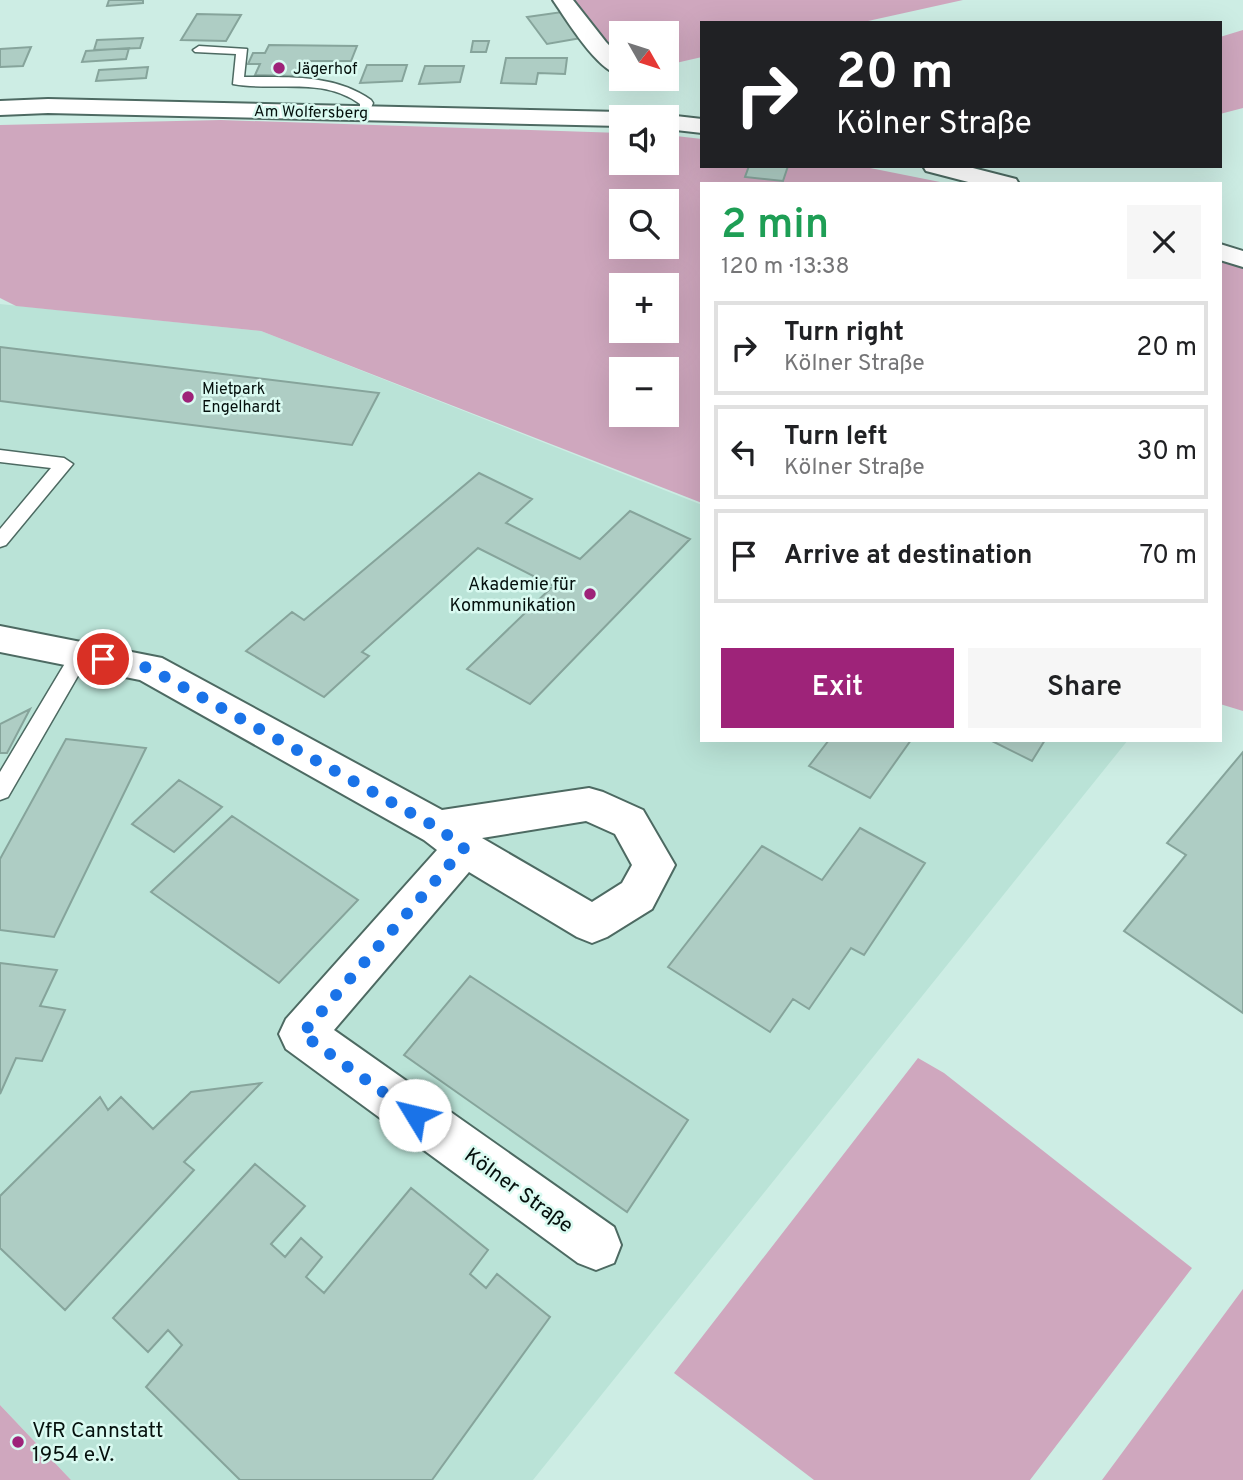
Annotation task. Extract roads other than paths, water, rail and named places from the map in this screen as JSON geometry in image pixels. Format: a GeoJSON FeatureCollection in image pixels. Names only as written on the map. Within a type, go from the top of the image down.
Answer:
{"type":"FeatureCollection","features":[{"type":"Feature","properties":{"kind":"street"},"geometry":{"type":"LineString","coordinates":[[563,0],[609,58]]}},
{"type":"Feature","properties":{"kind":"street","name":"Am Wolfersberg"},"geometry":{"type":"LineString","coordinates":[[0,108],[48,106],[609,119]]}},
{"type":"Feature","properties":{"kind":"street"},"geometry":{"type":"LineString","coordinates":[[679,123],[700,126]]}},
{"type":"Feature","properties":{"kind":"street"},"geometry":{"type":"LineString","coordinates":[[943,168],[999,182]]}},
{"type":"Feature","properties":{"kind":"street"},"geometry":{"type":"LineString","coordinates":[[1222,253],[1243,259]]}},
{"type":"Feature","properties":{"kind":"street","name":"Kölner Straße"},"geometry":{"type":"LineString","coordinates":[[0,639],[149,668],[451,838],[302,1034],[596,1244]]}},
{"type":"Feature","properties":{"kind":"lane"},"geometry":{"type":"LineString","coordinates":[[199,50],[243,51],[237,81],[316,82],[361,97],[367,103],[364,112]]}},
{"type":"Feature","properties":{"kind":"lane"},"geometry":{"type":"LineString","coordinates":[[0,456],[64,464],[0,541]]}},
{"type":"Feature","properties":{"kind":"lane"},"geometry":{"type":"LineString","coordinates":[[0,791],[80,654]]}},
{"type":"Feature","properties":{"kind":"place","name":"Jägerhof"},"geometry":{"type":"Point","coordinates":[279,68]}},
{"type":"Feature","properties":{"kind":"place","name":"Mietpark Engelhardt"},"geometry":{"type":"Point","coordinates":[188,397]}},
{"type":"Feature","properties":{"kind":"place","name":"Akademie für Kommunikation"},"geometry":{"type":"Point","coordinates":[590,594]}},
{"type":"Feature","properties":{"kind":"place","name":"VfR Cannstatt 1954 e.V."},"geometry":{"type":"Point","coordinates":[18,1442]}}]}
